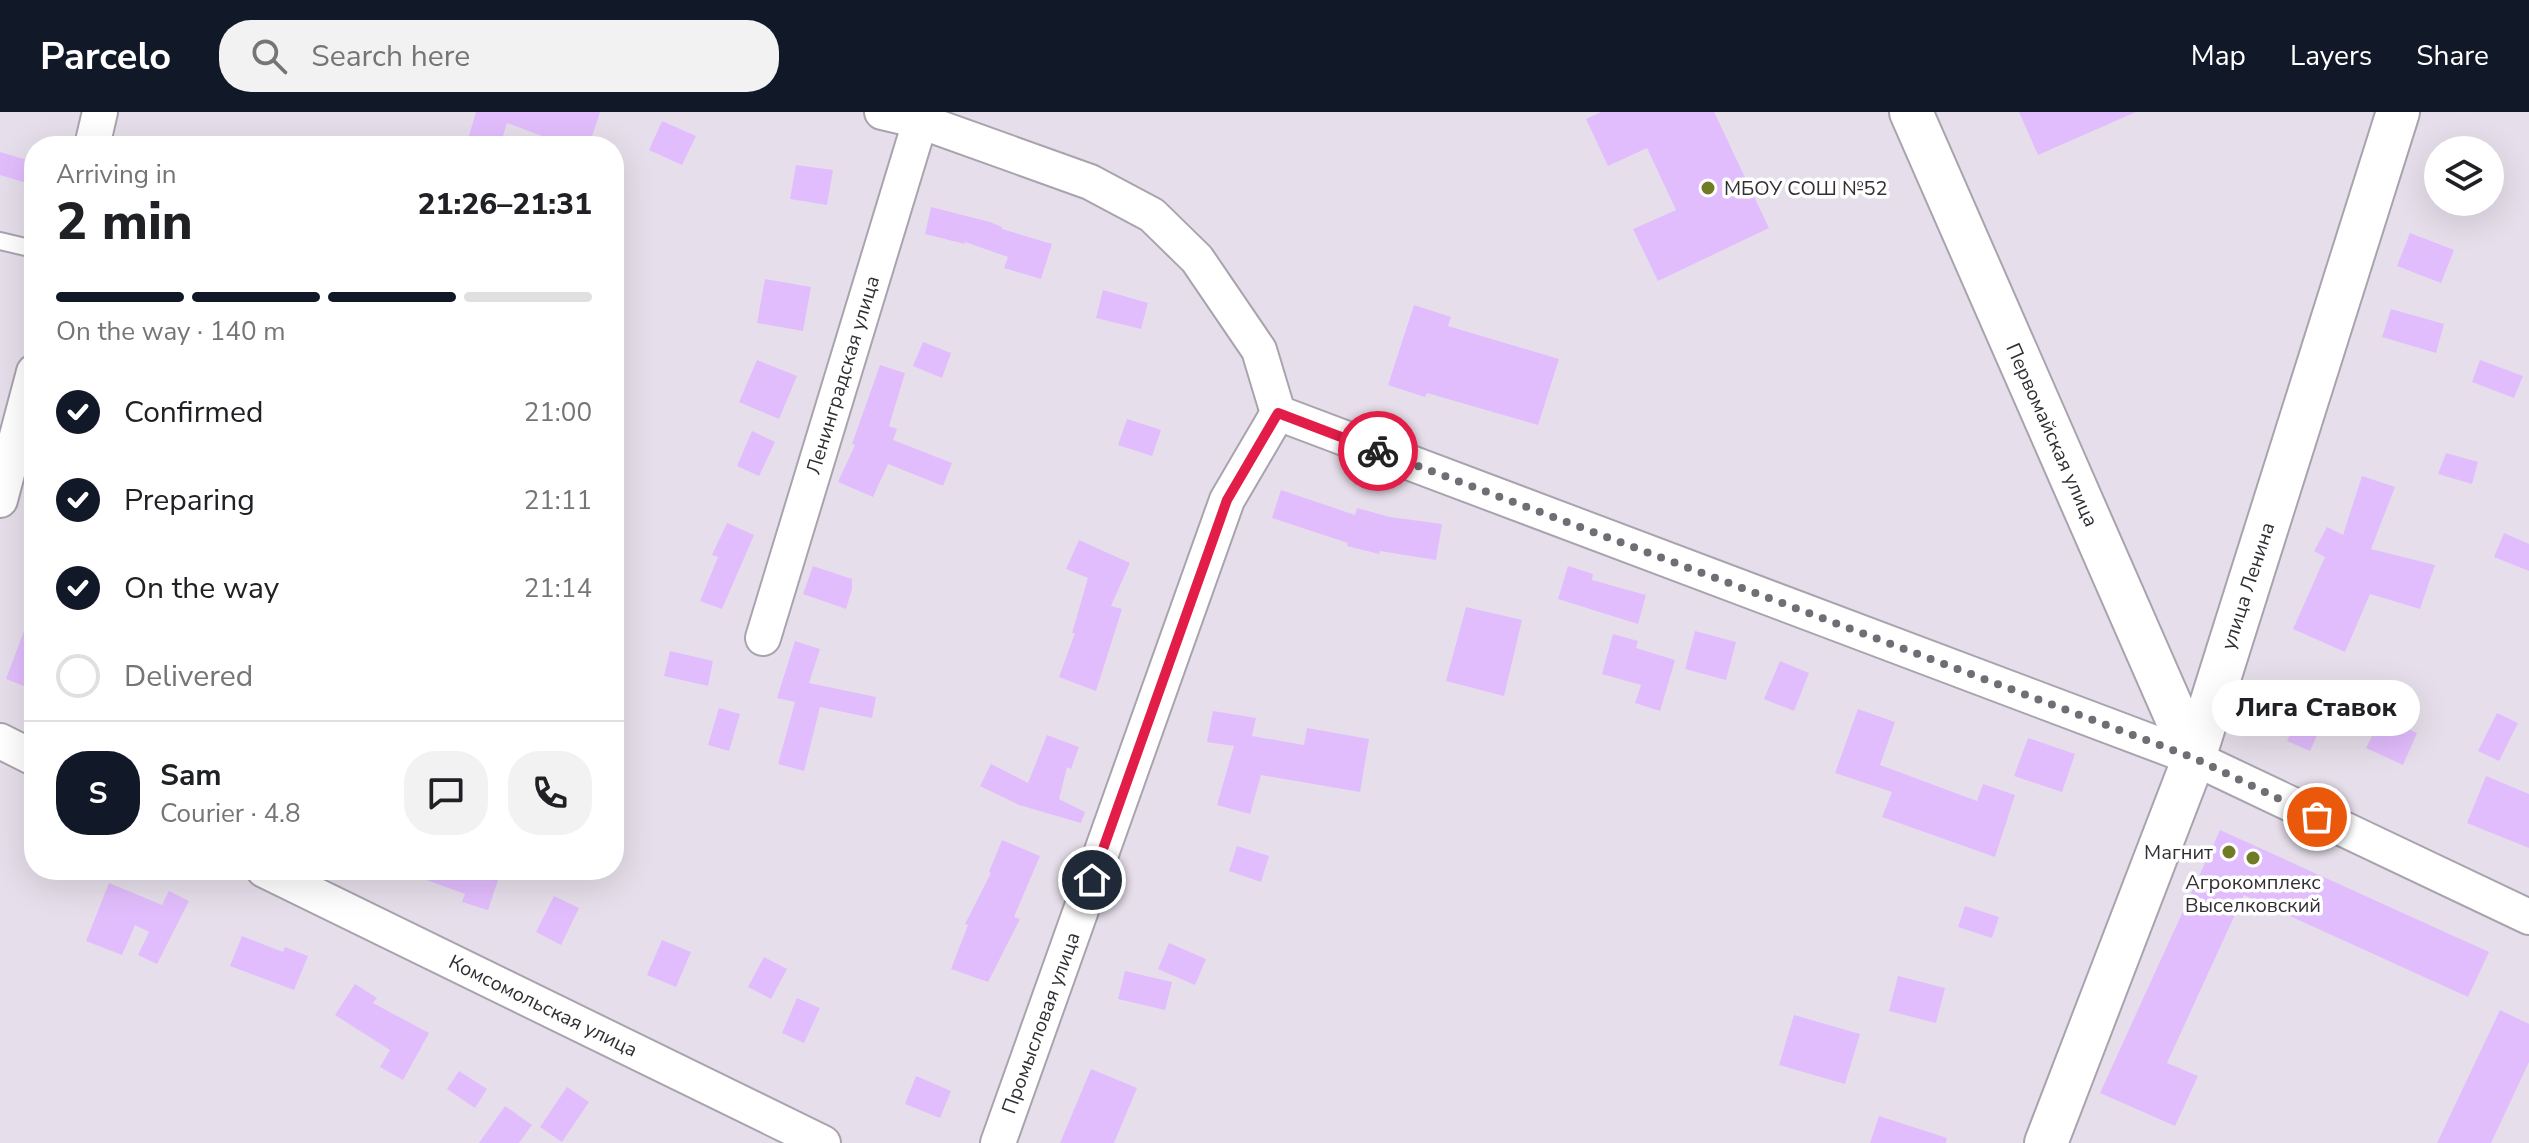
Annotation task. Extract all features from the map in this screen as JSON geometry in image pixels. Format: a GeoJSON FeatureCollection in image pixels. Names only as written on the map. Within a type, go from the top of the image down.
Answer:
{"type":"FeatureCollection","features":[{"type":"Feature","properties":{"kind":"street"},"geometry":{"type":"LineString","coordinates":[[94,136],[100,112]]}},
{"type":"Feature","properties":{"kind":"street"},"geometry":{"type":"LineString","coordinates":[[882,112],[921,116],[1090,182],[1152,215],[1197,259],[1259,350],[1278,413],[2194,758],[2529,917]]}},
{"type":"Feature","properties":{"kind":"street","name":"Первомайская улица"},"geometry":{"type":"LineString","coordinates":[[1911,112],[2194,758]]}},
{"type":"Feature","properties":{"kind":"street","name":"улица Ленина"},"geometry":{"type":"LineString","coordinates":[[2046,1143],[2194,758],[2398,112]]}},
{"type":"Feature","properties":{"kind":"street","name":"Ленинградская улица"},"geometry":{"type":"LineString","coordinates":[[763,638],[921,116]]}},
{"type":"Feature","properties":{"kind":"street"},"geometry":{"type":"LineString","coordinates":[[0,500],[24,410]]}},
{"type":"Feature","properties":{"kind":"street","name":"Промысловая улица"},"geometry":{"type":"LineString","coordinates":[[998,1143],[1227,500],[1278,413]]}},
{"type":"Feature","properties":{"kind":"street"},"geometry":{"type":"LineString","coordinates":[[0,741],[24,753]]}},
{"type":"Feature","properties":{"kind":"street","name":"Комсомольская улица"},"geometry":{"type":"LineString","coordinates":[[284,880],[823,1143]]}},
{"type":"Feature","properties":{"kind":"lane"},"geometry":{"type":"LineString","coordinates":[[0,241],[24,247]]}},
{"type":"Feature","properties":{"kind":"building"},"geometry":{"type":"Polygon","coordinates":[[[476,112],[600,112],[592,136],[542,136],[507,123],[503,136],[469,136],[476,112]]]}},
{"type":"Feature","properties":{"kind":"building","name":"МБОУ СОШ №52"},"geometry":{"type":"Polygon","coordinates":[[[1601,112],[1714,112],[1769,228],[1658,281],[1633,229],[1676,210],[1647,148],[1608,166],[1586,119],[1601,112]]]}},
{"type":"Feature","properties":{"kind":"building"},"geometry":{"type":"Polygon","coordinates":[[[2019,112],[2136,112],[2038,155],[2019,112]]]}},
{"type":"Feature","properties":{"kind":"building"},"geometry":{"type":"Polygon","coordinates":[[[662,121],[696,136],[682,165],[649,150],[662,121]]]}},
{"type":"Feature","properties":{"kind":"building"},"geometry":{"type":"Polygon","coordinates":[[[0,152],[24,159],[24,182],[0,175],[0,152]]]}},
{"type":"Feature","properties":{"kind":"building"},"geometry":{"type":"Polygon","coordinates":[[[796,165],[833,170],[827,205],[790,199],[796,165]]]}},
{"type":"Feature","properties":{"kind":"building"},"geometry":{"type":"Polygon","coordinates":[[[931,207],[990,222],[1002,229],[1052,244],[1041,279],[1004,268],[1008,257],[965,242],[925,234],[931,207]]]}},
{"type":"Feature","properties":{"kind":"building"},"geometry":{"type":"Polygon","coordinates":[[[2410,233],[2454,250],[2441,283],[2397,266],[2410,233]]]}},
{"type":"Feature","properties":{"kind":"building"},"geometry":{"type":"Polygon","coordinates":[[[765,279],[811,287],[803,331],[757,323],[765,279]]]}},
{"type":"Feature","properties":{"kind":"building"},"geometry":{"type":"Polygon","coordinates":[[[1103,290],[1148,303],[1141,329],[1096,318],[1103,290]]]}},
{"type":"Feature","properties":{"kind":"building"},"geometry":{"type":"Polygon","coordinates":[[[1414,305],[1451,317],[1448,326],[1559,359],[1538,425],[1388,385],[1414,305]]]}},
{"type":"Feature","properties":{"kind":"building"},"geometry":{"type":"Polygon","coordinates":[[[2391,309],[2444,324],[2436,353],[2382,337],[2391,309]]]}},
{"type":"Feature","properties":{"kind":"building"},"geometry":{"type":"Polygon","coordinates":[[[923,342],[951,353],[942,378],[913,366],[923,342]]]}},
{"type":"Feature","properties":{"kind":"building"},"geometry":{"type":"Polygon","coordinates":[[[757,360],[797,376],[779,419],[739,402],[757,360]]]}},
{"type":"Feature","properties":{"kind":"building"},"geometry":{"type":"Polygon","coordinates":[[[2480,360],[2523,376],[2514,398],[2472,382],[2480,360]]]}},
{"type":"Feature","properties":{"kind":"building"},"geometry":{"type":"Polygon","coordinates":[[[880,365],[905,373],[889,426],[897,429],[893,440],[952,463],[943,486],[888,464],[873,497],[838,482],[855,445],[852,444],[880,365]]]}},
{"type":"Feature","properties":{"kind":"building"},"geometry":{"type":"Polygon","coordinates":[[[1127,419],[1161,430],[1152,456],[1118,445],[1127,419]]]}},
{"type":"Feature","properties":{"kind":"building"},"geometry":{"type":"Polygon","coordinates":[[[752,431],[775,442],[759,476],[737,466],[752,431]]]}},
{"type":"Feature","properties":{"kind":"building"},"geometry":{"type":"Polygon","coordinates":[[[2446,453],[2478,462],[2472,484],[2438,474],[2446,453]]]}},
{"type":"Feature","properties":{"kind":"building"},"geometry":{"type":"Polygon","coordinates":[[[2362,476],[2395,487],[2371,549],[2435,565],[2420,609],[2370,594],[2345,652],[2293,629],[2325,557],[2314,551],[2327,527],[2343,535],[2362,476]]]}},
{"type":"Feature","properties":{"kind":"building"},"geometry":{"type":"Polygon","coordinates":[[[1281,490],[1355,515],[1357,508],[1390,517],[1442,524],[1436,560],[1380,551],[1379,554],[1347,546],[1348,543],[1272,518],[1281,490]]]}},
{"type":"Feature","properties":{"kind":"building"},"geometry":{"type":"Polygon","coordinates":[[[727,523],[754,535],[722,609],[700,601],[718,557],[712,555],[727,523]]]}},
{"type":"Feature","properties":{"kind":"building"},"geometry":{"type":"Polygon","coordinates":[[[2504,533],[2529,544],[2529,571],[2494,557],[2504,533]]]}},
{"type":"Feature","properties":{"kind":"building"},"geometry":{"type":"Polygon","coordinates":[[[1079,540],[1130,563],[1111,606],[1122,609],[1096,691],[1059,677],[1075,633],[1072,633],[1088,578],[1066,569],[1079,540]]]}},
{"type":"Feature","properties":{"kind":"building"},"geometry":{"type":"Polygon","coordinates":[[[813,566],[852,579],[846,609],[803,594],[813,566]]]}},
{"type":"Feature","properties":{"kind":"building"},"geometry":{"type":"Polygon","coordinates":[[[1568,566],[1593,574],[1592,580],[1646,595],[1638,624],[1558,599],[1568,566]]]}},
{"type":"Feature","properties":{"kind":"building"},"geometry":{"type":"Polygon","coordinates":[[[1466,607],[1522,620],[1504,696],[1446,681],[1466,607]]]}},
{"type":"Feature","properties":{"kind":"building"},"geometry":{"type":"Polygon","coordinates":[[[24,631],[24,686],[6,679],[24,631]]]}},
{"type":"Feature","properties":{"kind":"building"},"geometry":{"type":"Polygon","coordinates":[[[1695,631],[1736,642],[1726,680],[1685,669],[1695,631]]]}},
{"type":"Feature","properties":{"kind":"building"},"geometry":{"type":"Polygon","coordinates":[[[1613,634],[1638,641],[1636,648],[1675,660],[1660,711],[1635,703],[1641,685],[1602,674],[1613,634]]]}},
{"type":"Feature","properties":{"kind":"building"},"geometry":{"type":"Polygon","coordinates":[[[795,641],[820,649],[809,683],[876,697],[872,718],[820,707],[804,771],[778,764],[795,702],[777,698],[795,641]]]}},
{"type":"Feature","properties":{"kind":"building"},"geometry":{"type":"Polygon","coordinates":[[[670,651],[713,661],[708,686],[664,676],[670,651]]]}},
{"type":"Feature","properties":{"kind":"building"},"geometry":{"type":"Polygon","coordinates":[[[1780,661],[1809,673],[1794,711],[1764,699],[1780,661]]]}},
{"type":"Feature","properties":{"kind":"building"},"geometry":{"type":"Polygon","coordinates":[[[2307,699],[2329,709],[2310,751],[2287,741],[2307,699]]]}},
{"type":"Feature","properties":{"kind":"building"},"geometry":{"type":"Polygon","coordinates":[[[719,708],[740,714],[729,751],[708,745],[719,708]]]}},
{"type":"Feature","properties":{"kind":"building"},"geometry":{"type":"Polygon","coordinates":[[[1858,709],[1895,722],[1880,765],[1977,801],[1983,784],[2015,795],[1995,857],[1882,817],[1892,792],[1835,773],[1858,709]]]}},
{"type":"Feature","properties":{"kind":"building"},"geometry":{"type":"Polygon","coordinates":[[[1213,711],[1256,718],[1252,736],[1304,745],[1307,728],[1369,739],[1360,792],[1261,775],[1250,814],[1217,805],[1234,746],[1207,742],[1213,711]]]}},
{"type":"Feature","properties":{"kind":"building"},"geometry":{"type":"Polygon","coordinates":[[[2497,713],[2518,723],[2499,761],[2478,751],[2497,713]]]}},
{"type":"Feature","properties":{"kind":"building"},"geometry":{"type":"Polygon","coordinates":[[[2382,717],[2417,733],[2403,765],[2366,748],[2382,717]]]}},
{"type":"Feature","properties":{"kind":"building"},"geometry":{"type":"Polygon","coordinates":[[[1047,735],[1079,747],[1071,769],[1067,767],[1059,799],[1085,812],[1081,823],[1019,805],[980,786],[991,764],[1028,783],[1047,735]]]}},
{"type":"Feature","properties":{"kind":"building"},"geometry":{"type":"Polygon","coordinates":[[[2028,738],[2075,754],[2062,792],[2014,776],[2028,738]]]}},
{"type":"Feature","properties":{"kind":"building"},"geometry":{"type":"Polygon","coordinates":[[[2486,776],[2529,794],[2529,848],[2467,823],[2486,776]]]}},
{"type":"Feature","properties":{"kind":"building"},"geometry":{"type":"Polygon","coordinates":[[[2220,830],[2489,952],[2468,997],[2244,895],[2167,1063],[2198,1076],[2175,1126],[2100,1093],[2220,830]]]}},
{"type":"Feature","properties":{"kind":"building"},"geometry":{"type":"Polygon","coordinates":[[[1002,840],[1040,856],[1014,917],[1020,919],[988,982],[951,969],[968,925],[965,924],[991,873],[1002,840]]]}},
{"type":"Feature","properties":{"kind":"building"},"geometry":{"type":"Polygon","coordinates":[[[1237,846],[1269,856],[1261,882],[1229,871],[1237,846]]]}},
{"type":"Feature","properties":{"kind":"building"},"geometry":{"type":"Polygon","coordinates":[[[426,880],[498,880],[488,910],[462,902],[465,894],[426,880]]]}},
{"type":"Feature","properties":{"kind":"building"},"geometry":{"type":"Polygon","coordinates":[[[109,883],[162,905],[169,891],[189,901],[157,964],[138,955],[149,932],[135,925],[122,955],[86,941],[109,883]]]}},
{"type":"Feature","properties":{"kind":"building"},"geometry":{"type":"Polygon","coordinates":[[[554,896],[579,908],[561,945],[536,932],[554,896]]]}},
{"type":"Feature","properties":{"kind":"building"},"geometry":{"type":"Polygon","coordinates":[[[1965,906],[1999,917],[1992,938],[1958,927],[1965,906]]]}},
{"type":"Feature","properties":{"kind":"building"},"geometry":{"type":"Polygon","coordinates":[[[242,936],[283,952],[285,947],[308,956],[294,990],[230,966],[242,936]]]}},
{"type":"Feature","properties":{"kind":"building"},"geometry":{"type":"Polygon","coordinates":[[[662,940],[691,952],[676,987],[647,975],[662,940]]]}},
{"type":"Feature","properties":{"kind":"building"},"geometry":{"type":"Polygon","coordinates":[[[1169,943],[1206,959],[1195,985],[1158,969],[1169,943]]]}},
{"type":"Feature","properties":{"kind":"building"},"geometry":{"type":"Polygon","coordinates":[[[764,957],[787,969],[771,999],[748,987],[764,957]]]}},
{"type":"Feature","properties":{"kind":"building"},"geometry":{"type":"Polygon","coordinates":[[[1125,971],[1172,982],[1165,1010],[1118,999],[1125,971]]]}},
{"type":"Feature","properties":{"kind":"building"},"geometry":{"type":"Polygon","coordinates":[[[1898,976],[1945,988],[1936,1023],[1889,1011],[1898,976]]]}},
{"type":"Feature","properties":{"kind":"building"},"geometry":{"type":"Polygon","coordinates":[[[355,984],[377,998],[373,1003],[429,1033],[403,1080],[380,1067],[390,1050],[335,1015],[355,984]]]}},
{"type":"Feature","properties":{"kind":"building"},"geometry":{"type":"Polygon","coordinates":[[[797,998],[820,1008],[804,1043],[782,1033],[797,998]]]}},
{"type":"Feature","properties":{"kind":"building"},"geometry":{"type":"Polygon","coordinates":[[[2500,1010],[2529,1024],[2529,1062],[2491,1143],[2437,1143],[2500,1010]]]}},
{"type":"Feature","properties":{"kind":"building"},"geometry":{"type":"Polygon","coordinates":[[[1794,1015],[1860,1034],[1845,1084],[1779,1065],[1794,1015]]]}},
{"type":"Feature","properties":{"kind":"building"},"geometry":{"type":"Polygon","coordinates":[[[1091,1069],[1137,1088],[1114,1143],[1060,1143],[1091,1069]]]}},
{"type":"Feature","properties":{"kind":"building"},"geometry":{"type":"Polygon","coordinates":[[[459,1071],[487,1089],[475,1108],[447,1089],[459,1071]]]}},
{"type":"Feature","properties":{"kind":"building"},"geometry":{"type":"Polygon","coordinates":[[[916,1076],[951,1091],[940,1118],[905,1104],[916,1076]]]}},
{"type":"Feature","properties":{"kind":"building"},"geometry":{"type":"Polygon","coordinates":[[[567,1087],[589,1102],[562,1142],[540,1127],[567,1087]]]}},
{"type":"Feature","properties":{"kind":"building"},"geometry":{"type":"Polygon","coordinates":[[[505,1106],[532,1125],[519,1143],[479,1143],[505,1106]]]}},
{"type":"Feature","properties":{"kind":"building"},"geometry":{"type":"Polygon","coordinates":[[[1879,1116],[1947,1138],[1946,1143],[1870,1143],[1879,1116]]]}},
{"type":"Feature","properties":{"kind":"way so far"},"geometry":{"type":"LineString","coordinates":[[1378,451],[2194,758],[2317,817]]}},
{"type":"Feature","properties":{"kind":"place","name":"МБОУ СОШ №52"},"geometry":{"type":"Point","coordinates":[1708,188]}},
{"type":"Feature","properties":{"kind":"place","name":"Лига Ставок"},"geometry":{"type":"Point","coordinates":[2317,817]}},
{"type":"Feature","properties":{"kind":"place","name":"Магнит"},"geometry":{"type":"Point","coordinates":[2229,852]}},
{"type":"Feature","properties":{"kind":"place","name":"Агрокомплекс Выселковский"},"geometry":{"type":"Point","coordinates":[2253,858]}},
{"type":"Feature","properties":{"kind":"route"},"geometry":{"type":"LineString","coordinates":[[1092,880],[1227,500],[1278,413],[1378,451]]}}]}
